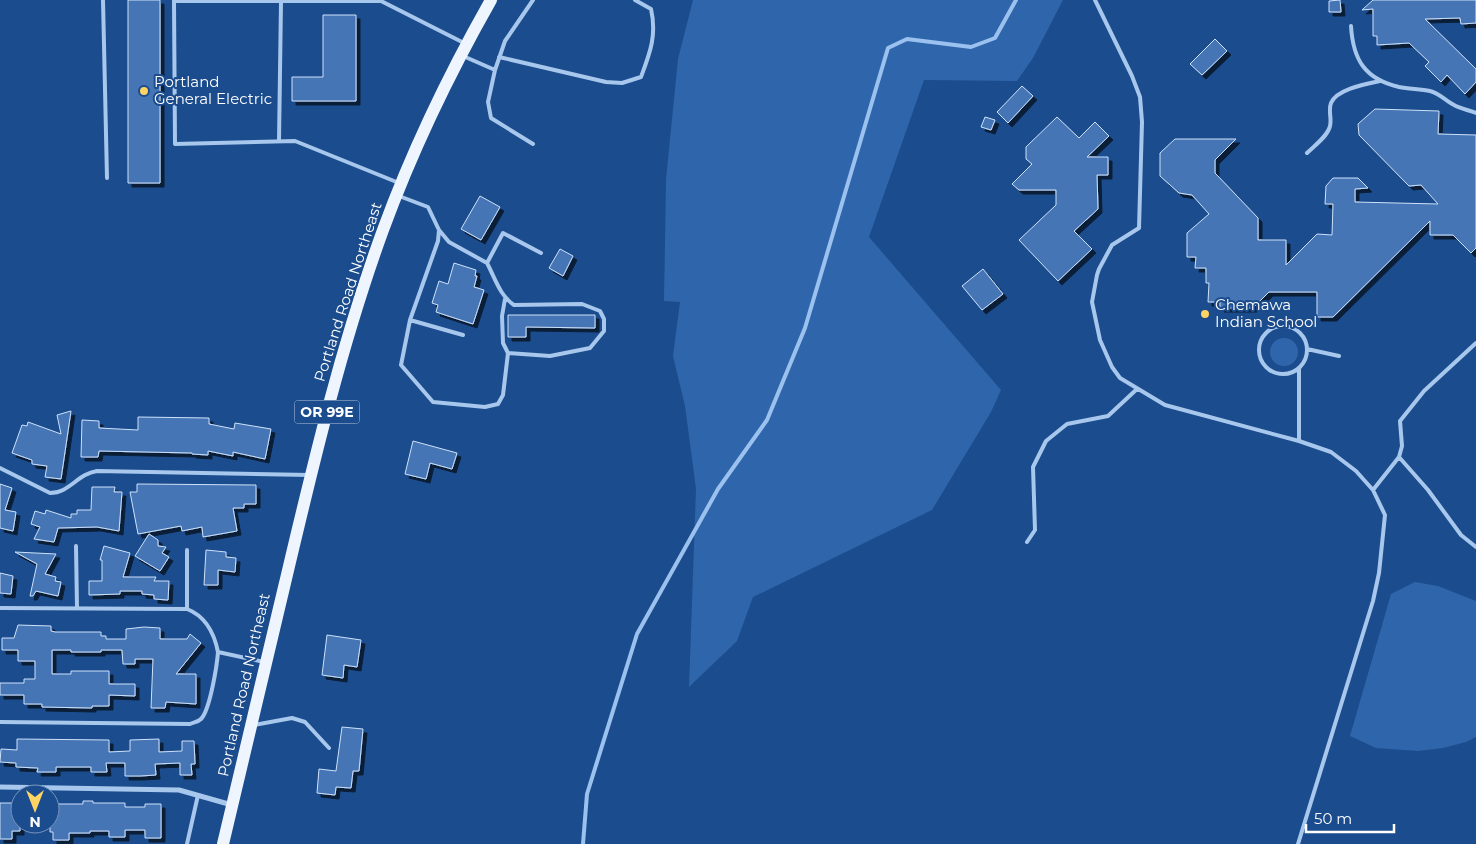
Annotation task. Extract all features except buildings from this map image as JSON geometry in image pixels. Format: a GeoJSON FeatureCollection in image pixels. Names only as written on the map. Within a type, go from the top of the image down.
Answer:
{"type":"FeatureCollection","features":[{"type":"Feature","properties":{"kind":"main road","name":"Portland Road Northeast"},"geometry":{"type":"LineString","coordinates":[[223,844],[311,475],[342,356],[363,288],[399,189],[429,119],[463,50],[491,0]]}},
{"type":"Feature","properties":{"kind":"street"},"geometry":{"type":"LineString","coordinates":[[0,787],[179,790],[232,805]]}},
{"type":"Feature","properties":{"kind":"lane"},"geometry":{"type":"LineString","coordinates":[[103,0],[107,178]]}},
{"type":"Feature","properties":{"kind":"lane"},"geometry":{"type":"LineString","coordinates":[[533,0],[505,41],[495,70],[488,102],[491,118],[533,144]]}},
{"type":"Feature","properties":{"kind":"lane"},"geometry":{"type":"LineString","coordinates":[[499,57],[606,82],[622,83],[641,77],[652,47],[654,24],[651,10],[634,0]]}},
{"type":"Feature","properties":{"kind":"lane"},"geometry":{"type":"LineString","coordinates":[[1095,0],[1132,76],[1140,97],[1142,122],[1139,228],[1112,245],[1099,269],[1092,302],[1100,340],[1112,366],[1120,378],[1166,404],[1299,440],[1331,452],[1356,471],[1373,490],[1385,515],[1379,573],[1373,600],[1298,844]]}},
{"type":"Feature","properties":{"kind":"lane"},"geometry":{"type":"LineString","coordinates":[[495,70],[380,1],[174,1],[175,144],[295,141],[399,189],[428,208],[439,230],[449,242],[487,264],[505,299],[514,305],[582,304],[600,310],[604,319],[604,331],[590,348],[550,356],[508,353]]}},
{"type":"Feature","properties":{"kind":"lane"},"geometry":{"type":"LineString","coordinates":[[278,141],[280,2]]}},
{"type":"Feature","properties":{"kind":"lane"},"geometry":{"type":"LineString","coordinates":[[1351,26],[1352,43],[1359,61],[1369,74],[1380,81],[1400,87],[1432,92],[1456,106],[1476,113]]}},
{"type":"Feature","properties":{"kind":"lane"},"geometry":{"type":"LineString","coordinates":[[1307,153],[1327,133],[1330,126],[1331,102],[1338,94],[1352,88],[1380,81]]}},
{"type":"Feature","properties":{"kind":"lane"},"geometry":{"type":"LineString","coordinates":[[439,230],[438,241],[410,320],[401,365],[433,402],[485,407],[498,404],[503,396],[508,353],[503,343],[502,316],[505,299]]}},
{"type":"Feature","properties":{"kind":"lane"},"geometry":{"type":"LineString","coordinates":[[487,264],[502,233],[541,252]]}},
{"type":"Feature","properties":{"kind":"lane"},"geometry":{"type":"LineString","coordinates":[[410,320],[463,335]]}},
{"type":"Feature","properties":{"kind":"lane"},"geometry":{"type":"LineString","coordinates":[[1288,326],[1302,334],[1308,349],[1304,363],[1299,369],[1292,373],[1284,374],[1269,370],[1263,364],[1259,348],[1261,340],[1272,328],[1288,326]]}},
{"type":"Feature","properties":{"kind":"lane"},"geometry":{"type":"LineString","coordinates":[[1373,490],[1399,457],[1402,446],[1400,421],[1424,391],[1476,343]]}},
{"type":"Feature","properties":{"kind":"lane"},"geometry":{"type":"LineString","coordinates":[[1308,349],[1339,356]]}},
{"type":"Feature","properties":{"kind":"lane"},"geometry":{"type":"LineString","coordinates":[[1299,369],[1299,440]]}},
{"type":"Feature","properties":{"kind":"lane"},"geometry":{"type":"LineString","coordinates":[[1027,542],[1035,530],[1033,467],[1046,441],[1067,424],[1108,416],[1137,389]]}},
{"type":"Feature","properties":{"kind":"lane"},"geometry":{"type":"LineString","coordinates":[[1399,457],[1428,490],[1461,535],[1476,547]]}},
{"type":"Feature","properties":{"kind":"lane"},"geometry":{"type":"LineString","coordinates":[[0,468],[50,493],[58,493],[88,472],[97,471],[311,475]]}},
{"type":"Feature","properties":{"kind":"lane"},"geometry":{"type":"LineString","coordinates":[[76,546],[77,608]]}},
{"type":"Feature","properties":{"kind":"lane"},"geometry":{"type":"LineString","coordinates":[[187,550],[187,609]]}},
{"type":"Feature","properties":{"kind":"lane"},"geometry":{"type":"LineString","coordinates":[[0,608],[187,609],[203,618],[212,634],[218,652],[217,666],[206,712],[198,722],[190,724],[0,722]]}},
{"type":"Feature","properties":{"kind":"lane"},"geometry":{"type":"LineString","coordinates":[[218,652],[267,663]]}},
{"type":"Feature","properties":{"kind":"lane"},"geometry":{"type":"LineString","coordinates":[[252,725],[292,718],[305,722],[329,748]]}},
{"type":"Feature","properties":{"kind":"lane"},"geometry":{"type":"LineString","coordinates":[[188,844],[198,794]]}},
{"type":"Feature","properties":{"kind":"shaded area"},"geometry":{"type":"Polygon","coordinates":[[[693,0],[1063,0],[1033,58],[1017,81],[924,80],[869,237],[1001,390],[991,412],[932,510],[753,597],[737,641],[689,687],[696,489],[685,406],[673,356],[680,302],[664,301],[666,179],[678,59],[693,0]]]}},
{"type":"Feature","properties":{"kind":"shaded area"},"geometry":{"type":"Polygon","coordinates":[[[1284,338],[1294,342],[1298,352],[1294,362],[1284,366],[1274,362],[1270,352],[1274,342],[1284,338]]]}},
{"type":"Feature","properties":{"kind":"shaded area"},"geometry":{"type":"Polygon","coordinates":[[[1415,582],[1438,586],[1476,601],[1476,737],[1466,742],[1443,748],[1418,751],[1376,748],[1350,736],[1391,594],[1415,582]]]}},
{"type":"Feature","properties":{"kind":"waterway"},"geometry":{"type":"LineString","coordinates":[[583,844],[587,794],[637,634],[718,489],[767,420],[805,328],[888,48],[907,39],[971,47],[995,38],[1016,0]]}},
{"type":"Feature","properties":{"kind":"place","name":"Portland General Electric"},"geometry":{"type":"Point","coordinates":[144,91]}},
{"type":"Feature","properties":{"kind":"place","name":"Chemawa Indian School"},"geometry":{"type":"Point","coordinates":[1205,314]}}]}
